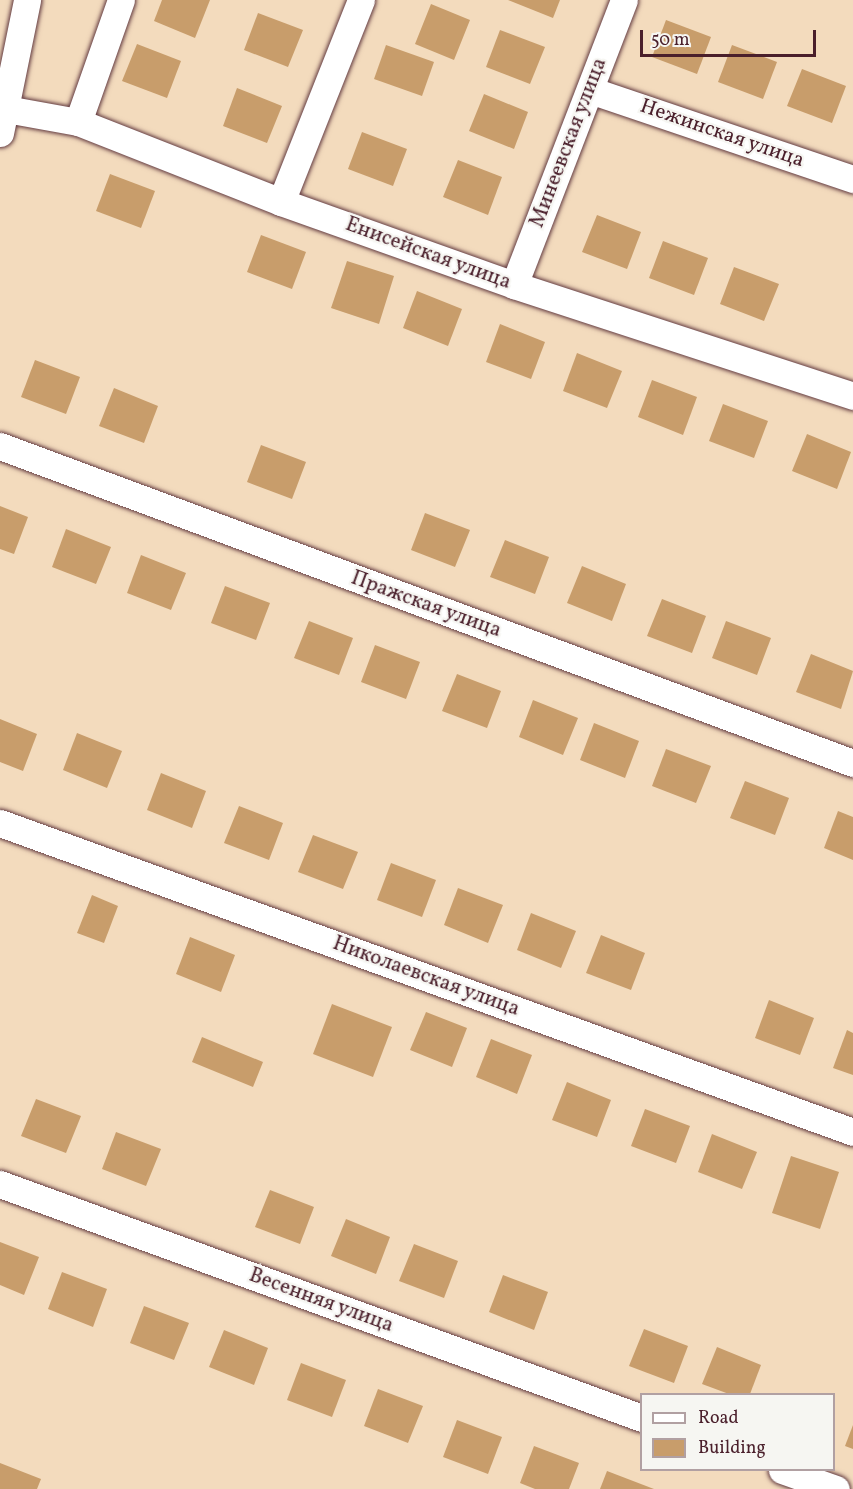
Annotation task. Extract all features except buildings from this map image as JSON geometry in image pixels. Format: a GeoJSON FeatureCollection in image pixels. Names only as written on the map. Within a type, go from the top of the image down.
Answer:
{"type":"FeatureCollection","features":[{"type":"Feature","properties":{"kind":"street"},"geometry":{"type":"LineString","coordinates":[[3,121],[27,0]]}},
{"type":"Feature","properties":{"kind":"street"},"geometry":{"type":"LineString","coordinates":[[78,122],[121,0]]}},
{"type":"Feature","properties":{"kind":"street"},"geometry":{"type":"LineString","coordinates":[[282,202],[362,0]]}},
{"type":"Feature","properties":{"kind":"street","name":"Минеевская улица"},"geometry":{"type":"LineString","coordinates":[[514,285],[624,0]]}},
{"type":"Feature","properties":{"kind":"street","name":"Нежинская улица"},"geometry":{"type":"LineString","coordinates":[[590,90],[853,178]]}},
{"type":"Feature","properties":{"kind":"street","name":"Енисейская улица"},"geometry":{"type":"LineString","coordinates":[[3,121],[78,122],[282,202],[514,285],[853,396]]}},
{"type":"Feature","properties":{"kind":"street","name":"Пражская улица"},"geometry":{"type":"LineString","coordinates":[[0,446],[853,764]]}},
{"type":"Feature","properties":{"kind":"street","name":"Николаевская улица"},"geometry":{"type":"LineString","coordinates":[[0,823],[853,1132]]}},
{"type":"Feature","properties":{"kind":"street","name":"Весенняя улица"},"geometry":{"type":"LineString","coordinates":[[0,1184],[640,1417]]}},
{"type":"Feature","properties":{"kind":"street"},"geometry":{"type":"LineString","coordinates":[[785,1471],[836,1489]]}}]}
